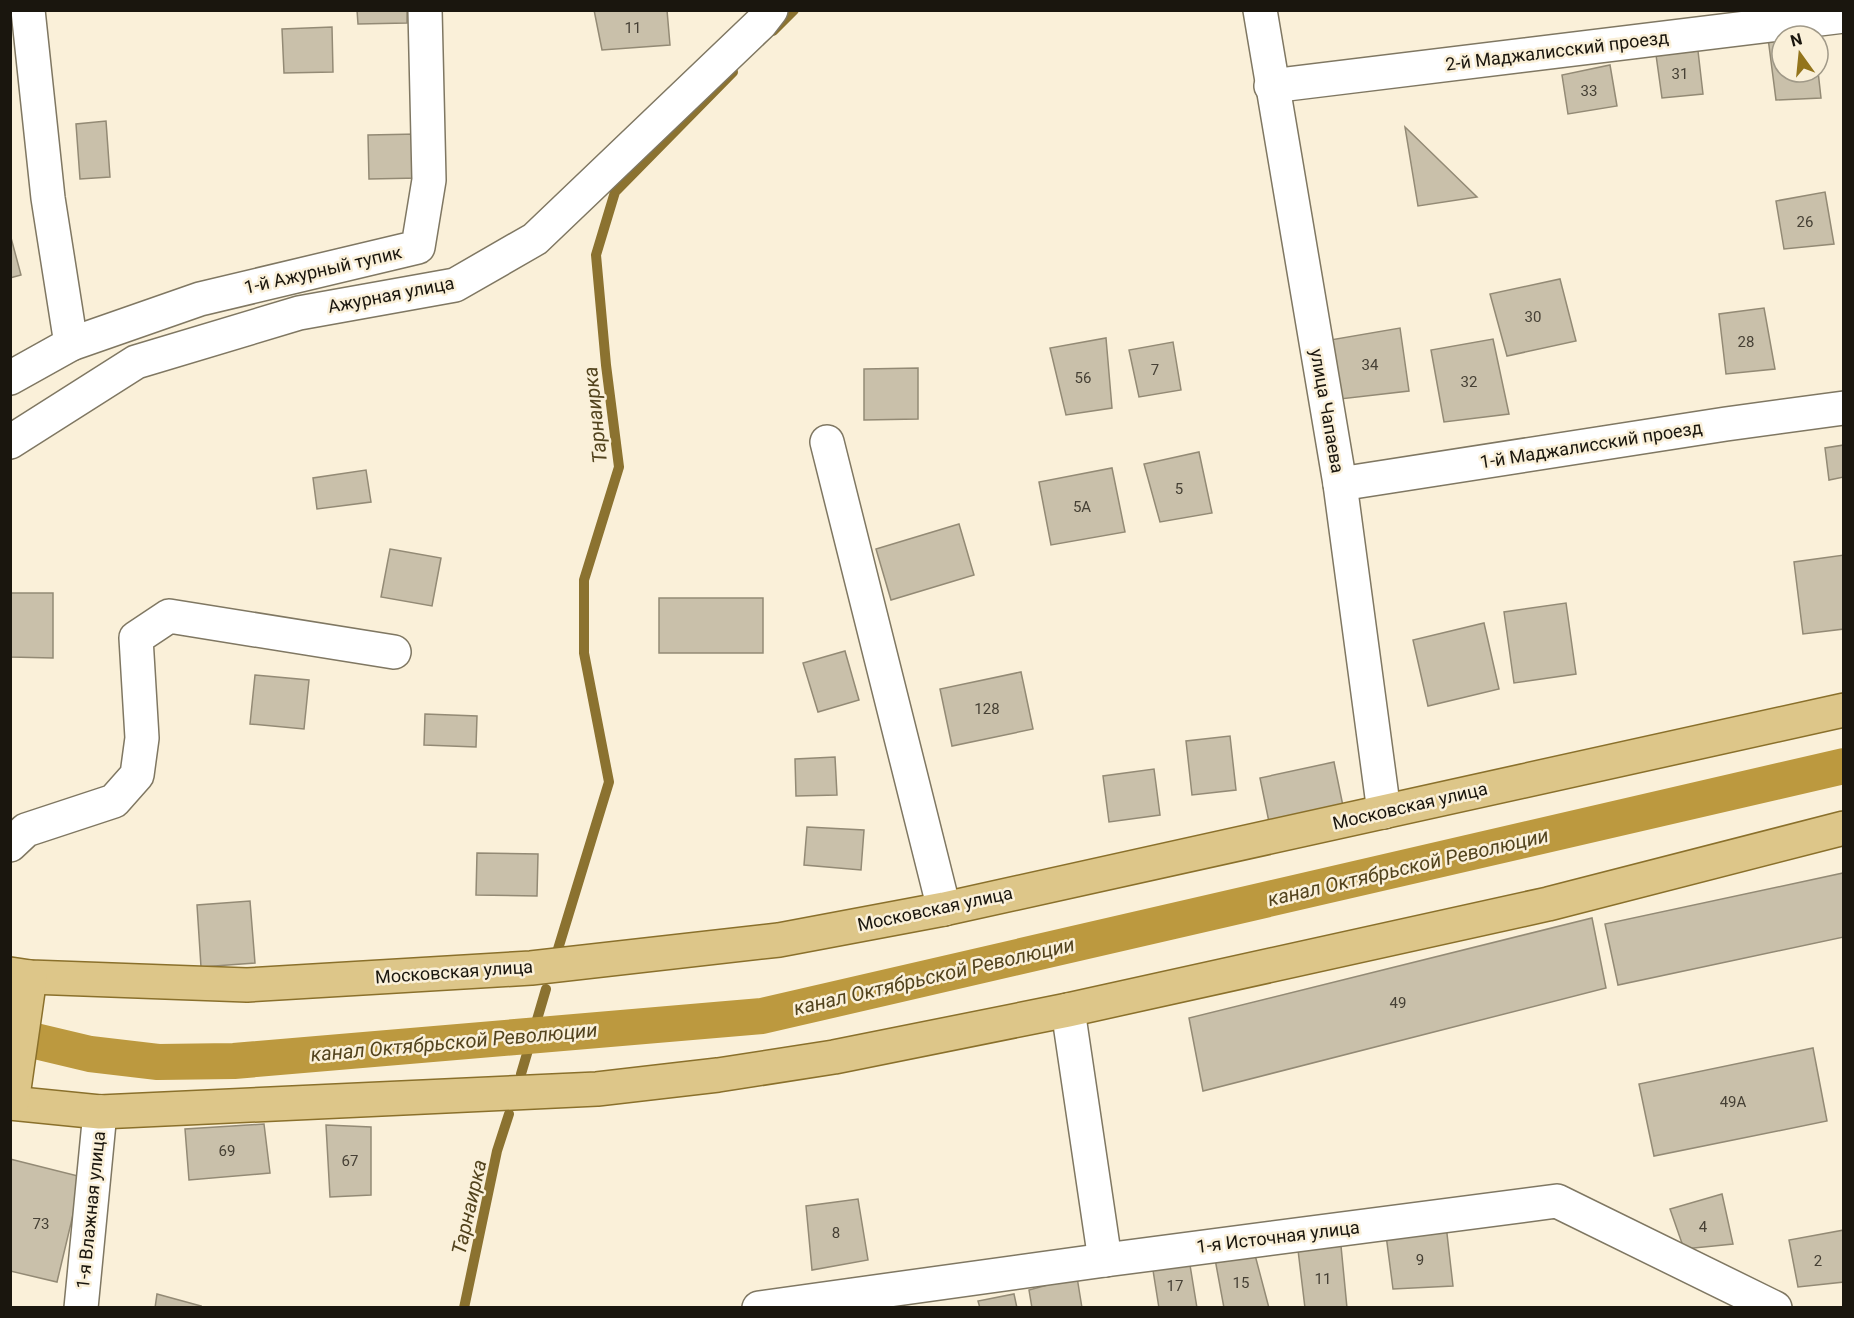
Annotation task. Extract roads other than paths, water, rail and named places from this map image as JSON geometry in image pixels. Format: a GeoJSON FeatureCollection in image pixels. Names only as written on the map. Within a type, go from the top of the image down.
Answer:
{"type":"FeatureCollection","features":[{"type":"Feature","properties":{"kind":"main road","name":"Московская улица"},"geometry":{"type":"LineString","coordinates":[[20,975],[247,985],[531,968],[779,940],[944,909],[1844,710]]}},
{"type":"Feature","properties":{"kind":"main road"},"geometry":{"type":"LineString","coordinates":[[20,975],[11,1103],[100,1112],[597,1089],[718,1075],[834,1057],[1068,1010],[1548,904],[1844,828]]}},
{"type":"Feature","properties":{"kind":"street"},"geometry":{"type":"LineString","coordinates":[[10,378],[71,344],[48,198],[28,10]]}},
{"type":"Feature","properties":{"kind":"street","name":"1-й Ажурный тупик"},"geometry":{"type":"LineString","coordinates":[[71,344],[200,299],[418,247],[429,180],[425,10]]}},
{"type":"Feature","properties":{"kind":"street","name":"Ажурная улица"},"geometry":{"type":"LineString","coordinates":[[10,442],[136,362],[299,313],[454,285],[535,239],[753,31],[771,10]]}},
{"type":"Feature","properties":{"kind":"street","name":"улица Чапаева"},"geometry":{"type":"LineString","coordinates":[[1260,10],[1271,86],[1340,484],[1383,812]]}},
{"type":"Feature","properties":{"kind":"street","name":"2-й Маджалисский проезд"},"geometry":{"type":"LineString","coordinates":[[1271,86],[1844,16]]}},
{"type":"Feature","properties":{"kind":"street","name":"1-й Маджалисский проезд"},"geometry":{"type":"LineString","coordinates":[[1340,484],[1844,408]]}},
{"type":"Feature","properties":{"kind":"street"},"geometry":{"type":"LineString","coordinates":[[827,442],[944,909]]}},
{"type":"Feature","properties":{"kind":"street"},"geometry":{"type":"LineString","coordinates":[[10,845],[26,830],[114,801],[137,775],[142,738],[136,638],[169,616],[394,652]]}},
{"type":"Feature","properties":{"kind":"street"},"geometry":{"type":"LineString","coordinates":[[1068,1010],[1105,1260]]}},
{"type":"Feature","properties":{"kind":"street","name":"1-я Влажная улица"},"geometry":{"type":"LineString","coordinates":[[81,1308],[100,1112]]}},
{"type":"Feature","properties":{"kind":"street","name":"1-я Источная улица"},"geometry":{"type":"LineString","coordinates":[[759,1308],[1557,1201],[1776,1308]]}},
{"type":"Feature","properties":{"kind":"waterway","name":"Тарнаирка"},"geometry":{"type":"LineString","coordinates":[[773,31],[794,10]]}},
{"type":"Feature","properties":{"kind":"waterway","name":"Тарнаирка"},"geometry":{"type":"LineString","coordinates":[[558,949],[609,782],[584,653],[584,580],[619,467],[606,365],[596,255],[615,192],[733,72]]}},
{"type":"Feature","properties":{"kind":"waterway","name":"канал Октябрьской Революции"},"geometry":{"type":"LineString","coordinates":[[10,1035],[90,1054],[158,1062],[234,1061],[762,1016],[1844,766]]}},
{"type":"Feature","properties":{"kind":"waterway","name":"Тарнаирка"},"geometry":{"type":"LineString","coordinates":[[521,1074],[546,989]]}},
{"type":"Feature","properties":{"kind":"waterway","name":"Тарнаирка"},"geometry":{"type":"LineString","coordinates":[[464,1308],[497,1151],[509,1114]]}}]}
